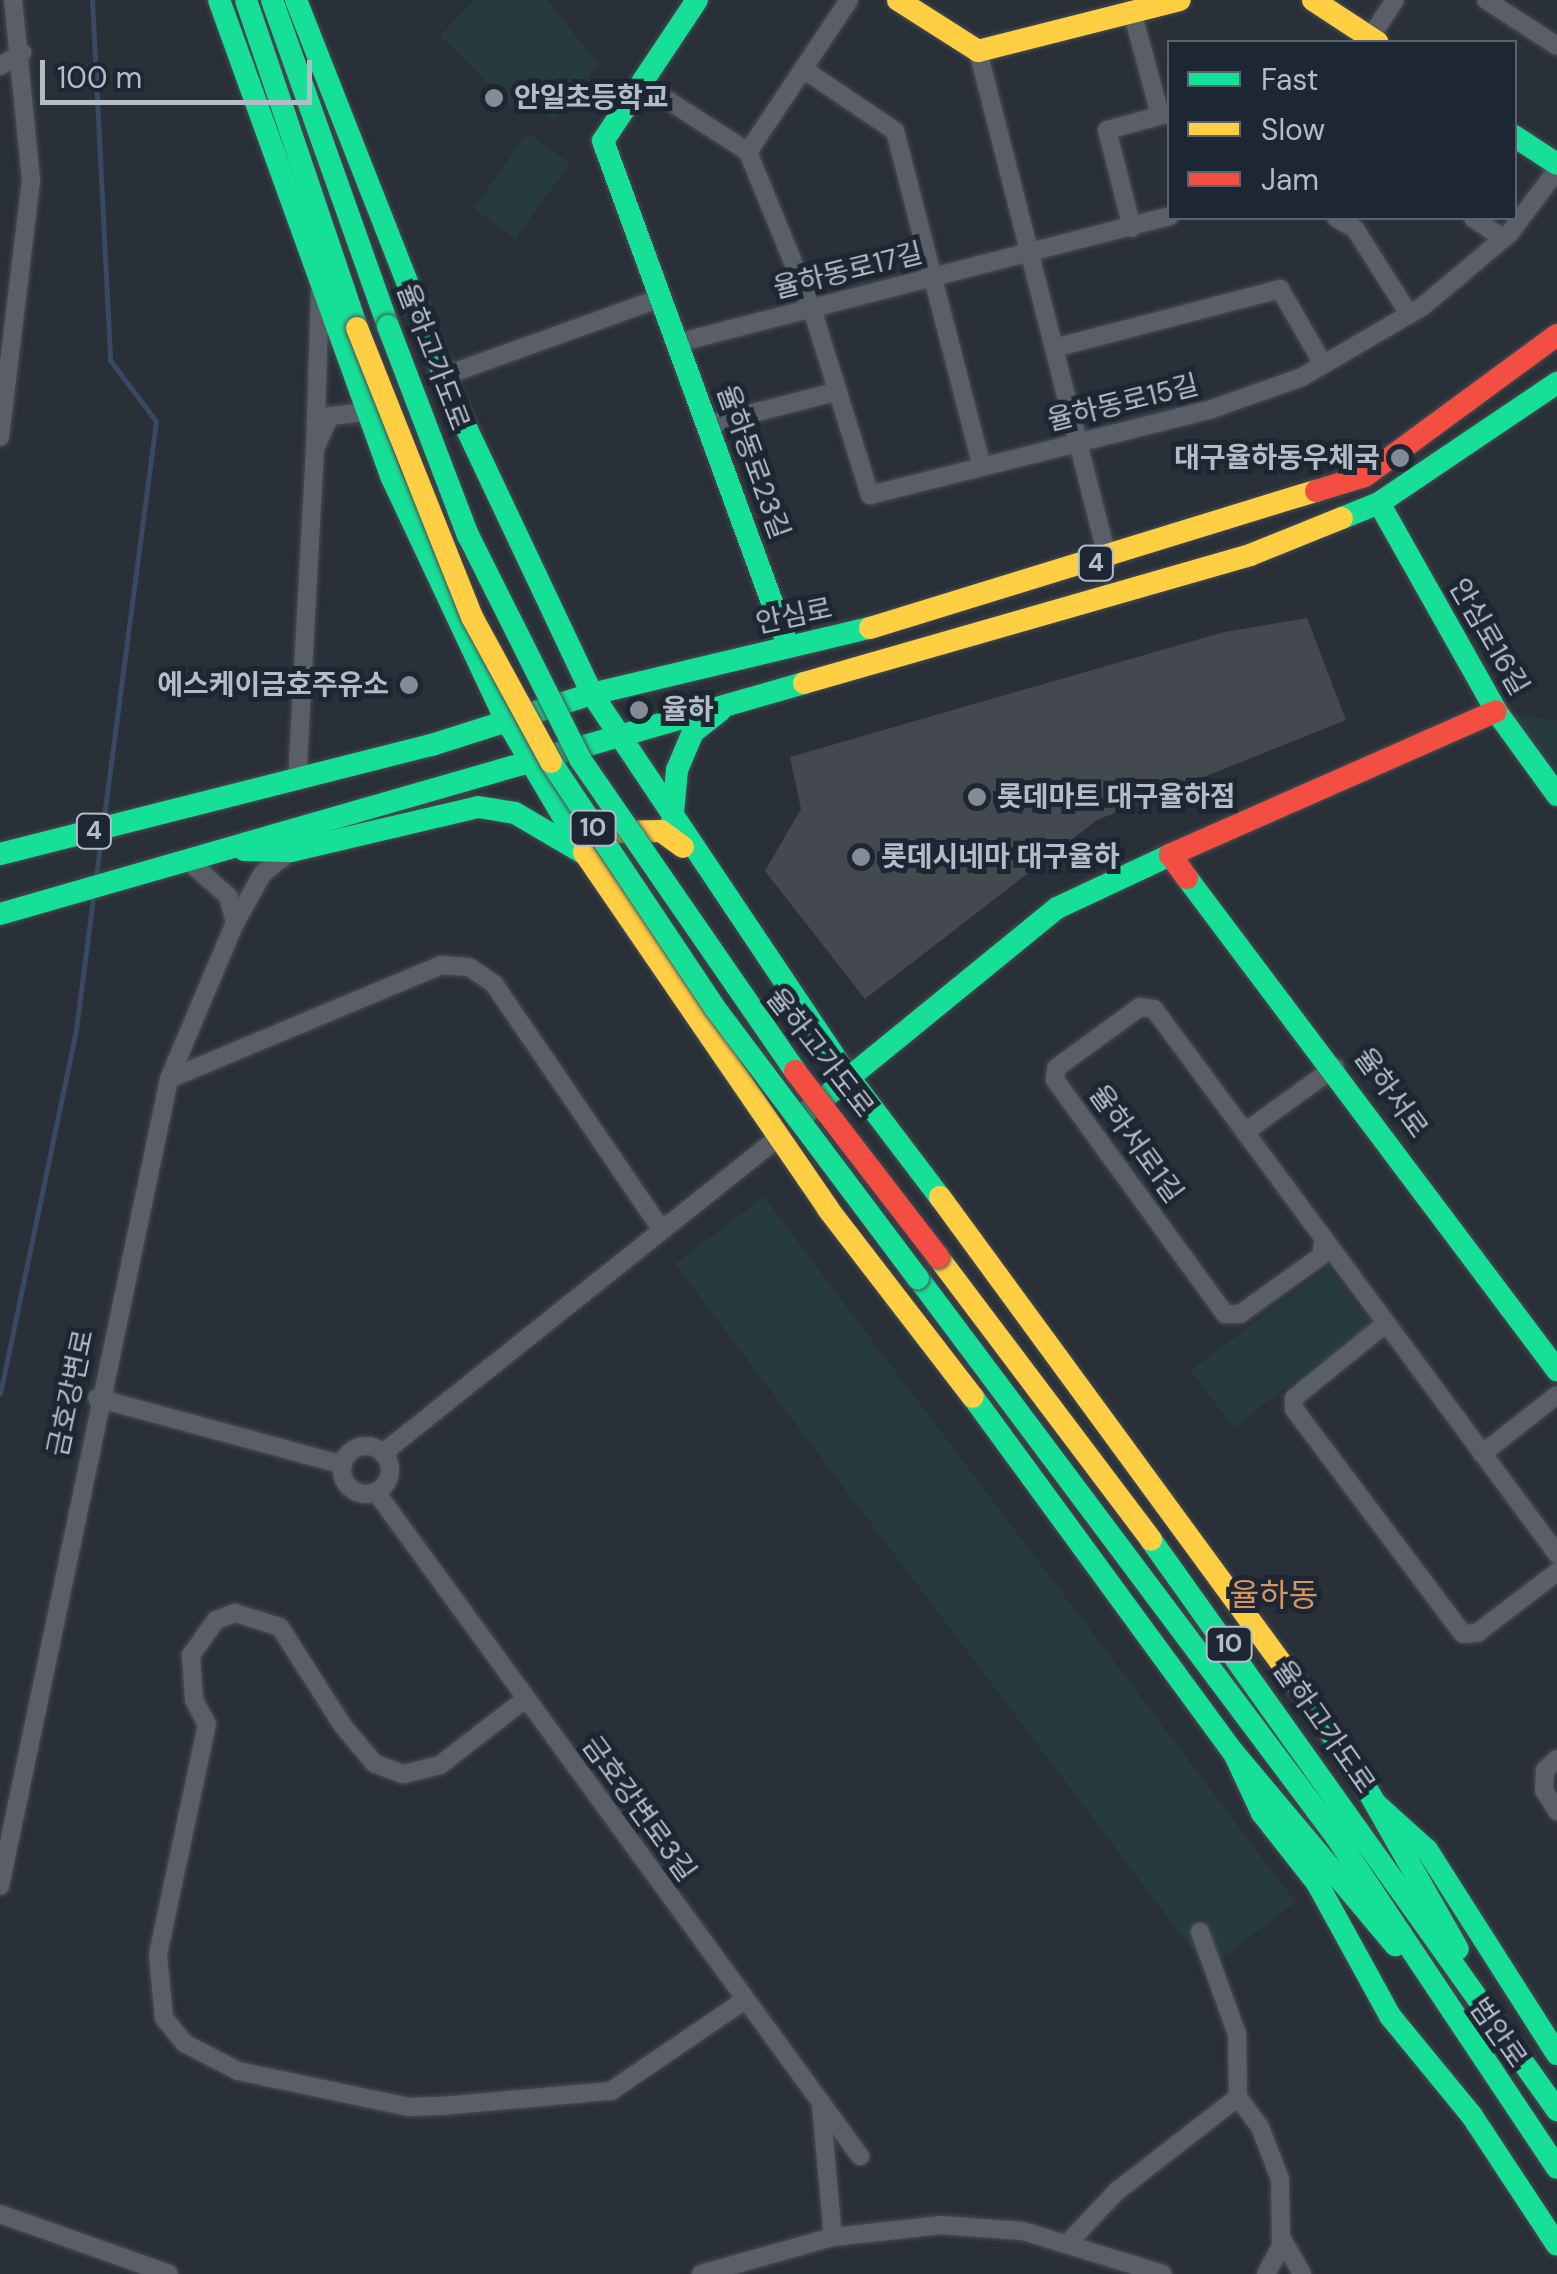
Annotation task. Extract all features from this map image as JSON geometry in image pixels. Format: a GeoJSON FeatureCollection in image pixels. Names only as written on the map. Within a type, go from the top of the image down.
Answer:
{"type":"FeatureCollection","features":[{"type":"Feature","properties":{"kind":"main road"},"geometry":{"type":"LineString","coordinates":[[218,0],[368,412],[505,718],[585,854],[779,1137],[1109,1573],[1234,1752],[1426,1980]]}},
{"type":"Feature","properties":{"kind":"main road","name":"율하고가도로"},"geometry":{"type":"LineString","coordinates":[[246,0],[357,328],[472,617],[561,780],[715,1008],[1334,1835],[1426,1980]]}},
{"type":"Feature","properties":{"kind":"main road","name":"율하고가도로"},"geometry":{"type":"LineString","coordinates":[[272,0],[388,326],[483,569],[580,759],[730,986],[1238,1656],[1508,2039]]}},
{"type":"Feature","properties":{"kind":"main road"},"geometry":{"type":"LineString","coordinates":[[296,0],[444,376],[537,584],[592,694],[672,823],[848,1076],[1134,1454],[1377,1805],[1508,2039]]}},
{"type":"Feature","properties":{"kind":"main road","name":"율하동로23길"},"geometry":{"type":"LineString","coordinates":[[697,0],[603,141],[788,646]]}},
{"type":"Feature","properties":{"kind":"main road"},"geometry":{"type":"LineString","coordinates":[[898,0],[978,51],[1180,0]]}},
{"type":"Feature","properties":{"kind":"main road"},"geometry":{"type":"LineString","coordinates":[[1312,0],[1371,40]]}},
{"type":"Feature","properties":{"kind":"main road"},"geometry":{"type":"LineString","coordinates":[[1517,138],[1557,167]]}},
{"type":"Feature","properties":{"kind":"main road","name":"안심로"},"geometry":{"type":"LineString","coordinates":[[1,854],[297,780],[592,694],[1108,560],[1365,476],[1557,336]]}},
{"type":"Feature","properties":{"kind":"main road","name":"4"},"geometry":{"type":"LineString","coordinates":[[534,764],[621,741],[734,700],[1231,561],[1379,503],[1557,383]]}},
{"type":"Feature","properties":{"kind":"main road","name":"안심로16길"},"geometry":{"type":"LineString","coordinates":[[1379,503],[1496,711],[1557,795]]}},
{"type":"Feature","properties":{"kind":"main road"},"geometry":{"type":"LineString","coordinates":[[453,606],[496,620],[537,584]]}},
{"type":"Feature","properties":{"kind":"main road"},"geometry":{"type":"LineString","coordinates":[[672,823],[677,770],[693,732],[734,700]]}},
{"type":"Feature","properties":{"kind":"main road"},"geometry":{"type":"LineString","coordinates":[[779,1137],[848,1076],[1058,908],[1496,711]]}},
{"type":"Feature","properties":{"kind":"main road"},"geometry":{"type":"LineString","coordinates":[[10,911],[534,764]]}},
{"type":"Feature","properties":{"kind":"main road"},"geometry":{"type":"LineString","coordinates":[[218,850],[291,851],[478,807],[515,813],[585,854]]}},
{"type":"Feature","properties":{"kind":"main road"},"geometry":{"type":"LineString","coordinates":[[585,854],[614,832],[644,828],[694,854]]}},
{"type":"Feature","properties":{"kind":"main road","name":"율하서로"},"geometry":{"type":"LineString","coordinates":[[1170,855],[1335,1067],[1557,1370]]}},
{"type":"Feature","properties":{"kind":"main road"},"geometry":{"type":"LineString","coordinates":[[1234,1752],[1262,1813],[1318,1884],[1390,2016],[1472,2116],[1557,2246]]}},
{"type":"Feature","properties":{"kind":"main road"},"geometry":{"type":"LineString","coordinates":[[1377,1805],[1426,1850],[1557,2054]]}},
{"type":"Feature","properties":{"kind":"main road","name":"범안로"},"geometry":{"type":"LineString","coordinates":[[1426,1980],[1557,2168]]}},
{"type":"Feature","properties":{"kind":"main road","name":"범안로"},"geometry":{"type":"LineString","coordinates":[[1508,2039],[1557,2110]]}},
{"type":"Feature","properties":{"kind":"street"},"geometry":{"type":"LineString","coordinates":[[0,437],[28,235],[22,53],[13,0]]}},
{"type":"Feature","properties":{"kind":"street"},"geometry":{"type":"LineString","coordinates":[[748,152],[849,0]]}},
{"type":"Feature","properties":{"kind":"street"},"geometry":{"type":"LineString","coordinates":[[1373,40],[1395,0]]}},
{"type":"Feature","properties":{"kind":"street"},"geometry":{"type":"LineString","coordinates":[[1486,0],[1557,46]]}},
{"type":"Feature","properties":{"kind":"street"},"geometry":{"type":"LineString","coordinates":[[1132,10],[1165,114],[1107,130],[1132,228]]}},
{"type":"Feature","properties":{"kind":"street"},"geometry":{"type":"LineString","coordinates":[[978,51],[1083,442],[1108,560]]}},
{"type":"Feature","properties":{"kind":"street"},"geometry":{"type":"LineString","coordinates":[[0,66],[22,53]]}},
{"type":"Feature","properties":{"kind":"street"},"geometry":{"type":"LineString","coordinates":[[803,69],[895,131],[982,467]]}},
{"type":"Feature","properties":{"kind":"street"},"geometry":{"type":"LineString","coordinates":[[642,83],[748,152],[812,309],[838,391],[708,425]]}},
{"type":"Feature","properties":{"kind":"street","name":"율하동로15길"},"geometry":{"type":"LineString","coordinates":[[838,391],[870,496],[1209,410],[1323,364],[1409,314],[1504,239],[1557,167]]}},
{"type":"Feature","properties":{"kind":"street","name":"율하동로17길"},"geometry":{"type":"LineString","coordinates":[[678,343],[1167,217]]}},
{"type":"Feature","properties":{"kind":"street"},"geometry":{"type":"LineString","coordinates":[[1339,220],[1355,230],[1409,314]]}},
{"type":"Feature","properties":{"kind":"street"},"geometry":{"type":"LineString","coordinates":[[1475,220],[1504,239]]}},
{"type":"Feature","properties":{"kind":"street"},"geometry":{"type":"LineString","coordinates":[[297,780],[320,280]]}},
{"type":"Feature","properties":{"kind":"street"},"geometry":{"type":"LineString","coordinates":[[1058,347],[1280,288],[1323,364]]}},
{"type":"Feature","properties":{"kind":"street"},"geometry":{"type":"LineString","coordinates":[[444,376],[661,298]]}},
{"type":"Feature","properties":{"kind":"street"},"geometry":{"type":"LineString","coordinates":[[315,449],[330,416],[368,412]]}},
{"type":"Feature","properties":{"kind":"street","name":"금호강변로"},"geometry":{"type":"LineString","coordinates":[[0,1886],[97,1398],[169,1079],[235,922],[263,873],[291,851]]}},
{"type":"Feature","properties":{"kind":"street"},"geometry":{"type":"LineString","coordinates":[[187,860],[228,896],[235,922]]}},
{"type":"Feature","properties":{"kind":"street"},"geometry":{"type":"LineString","coordinates":[[169,1079],[441,964],[469,967],[494,984],[659,1226]]}},
{"type":"Feature","properties":{"kind":"street","name":"율하서로1길"},"geometry":{"type":"LineString","coordinates":[[1324,1238],[1322,1256],[1240,1314],[1225,1314],[1055,1080],[1056,1068],[1140,1007],[1154,1010],[1324,1238],[1385,1324],[1557,1554]]}},
{"type":"Feature","properties":{"kind":"street"},"geometry":{"type":"LineString","coordinates":[[1245,1132],[1335,1067]]}},
{"type":"Feature","properties":{"kind":"street"},"geometry":{"type":"LineString","coordinates":[[383,1452],[659,1226],[779,1137]]}},
{"type":"Feature","properties":{"kind":"street"},"geometry":{"type":"LineString","coordinates":[[1385,1324],[1294,1398],[1294,1409],[1463,1634],[1478,1633],[1557,1572]]}},
{"type":"Feature","properties":{"kind":"street"},"geometry":{"type":"LineString","coordinates":[[1482,1454],[1557,1396]]}},
{"type":"Feature","properties":{"kind":"street"},"geometry":{"type":"LineString","coordinates":[[97,1398],[343,1465]]}},
{"type":"Feature","properties":{"kind":"street"},"geometry":{"type":"LineString","coordinates":[[343,1465],[360,1447],[383,1452]]}},
{"type":"Feature","properties":{"kind":"street"},"geometry":{"type":"LineString","coordinates":[[343,1465],[348,1487],[376,1492],[390,1475],[383,1452]]}},
{"type":"Feature","properties":{"kind":"street","name":"금호강변로3길"},"geometry":{"type":"LineString","coordinates":[[376,1492],[860,2156]]}},
{"type":"Feature","properties":{"kind":"street"},"geometry":{"type":"LineString","coordinates":[[524,1700],[440,1765],[403,1774],[375,1764],[343,1726],[280,1627],[235,1613],[216,1620],[191,1655],[194,1700],[207,1724],[158,1955],[164,2018],[184,2043],[238,2072],[409,2107],[442,2106],[612,2091],[745,2000]]}},
{"type":"Feature","properties":{"kind":"street"},"geometry":{"type":"LineString","coordinates":[[1557,1759],[1545,1770],[1544,1790],[1557,1811]]}},
{"type":"Feature","properties":{"kind":"street"},"geometry":{"type":"LineString","coordinates":[[1200,1932],[1237,2034],[1238,2097],[1260,2127],[1280,2179],[1281,2236],[1266,2274]]}},
{"type":"Feature","properties":{"kind":"street"},"geometry":{"type":"LineString","coordinates":[[1067,2244],[1117,2191],[1238,2097]]}},
{"type":"Feature","properties":{"kind":"street"},"geometry":{"type":"LineString","coordinates":[[821,2103],[833,2237]]}},
{"type":"Feature","properties":{"kind":"street"},"geometry":{"type":"LineString","coordinates":[[0,2214],[168,2274]]}},
{"type":"Feature","properties":{"kind":"street"},"geometry":{"type":"LineString","coordinates":[[701,2274],[833,2237],[941,2226],[1023,2230],[1163,2274]]}},
{"type":"Feature","properties":{"kind":"street"},"geometry":{"type":"LineString","coordinates":[[1281,2236],[1302,2274]]}},
{"type":"Feature","properties":{"kind":"green space"},"geometry":{"type":"Polygon","coordinates":[[[474,0],[547,0],[598,64],[555,121],[531,104],[511,106],[440,36],[474,0]]]}},
{"type":"Feature","properties":{"kind":"green space"},"geometry":{"type":"Polygon","coordinates":[[[528,133],[570,164],[515,239],[473,208],[528,133]]]}},
{"type":"Feature","properties":{"kind":"green space"},"geometry":{"type":"Polygon","coordinates":[[[1496,711],[1557,721],[1557,795],[1496,711]]]}},
{"type":"Feature","properties":{"kind":"green space"},"geometry":{"type":"Polygon","coordinates":[[[764,1197],[1295,1902],[1207,1969],[675,1264],[764,1197]]]}},
{"type":"Feature","properties":{"kind":"green space"},"geometry":{"type":"Polygon","coordinates":[[[1328,1267],[1371,1324],[1233,1427],[1191,1371],[1328,1267]]]}},
{"type":"Feature","properties":{"kind":"building","name":"롯데마트 대구율하점"},"geometry":{"type":"Polygon","coordinates":[[[1307,618],[1346,720],[1097,820],[865,999],[765,871],[801,809],[790,757],[1224,632],[1307,618]]]}},
{"type":"Feature","properties":{"kind":"waterway"},"geometry":{"type":"LineString","coordinates":[[92,0],[110,360],[156,421],[104,817]]}},
{"type":"Feature","properties":{"kind":"waterway"},"geometry":{"type":"LineString","coordinates":[[96,877],[101,838]]}},
{"type":"Feature","properties":{"kind":"waterway"},"geometry":{"type":"LineString","coordinates":[[0,1394],[76,1030],[93,898]]}},
{"type":"Feature","properties":{"kind":"traffic: fast"},"geometry":{"type":"LineString","coordinates":[[219,0],[391,476],[505,718],[584,852]]}},
{"type":"Feature","properties":{"kind":"traffic: fast"},"geometry":{"type":"LineString","coordinates":[[246,0],[357,328]]}},
{"type":"Feature","properties":{"kind":"traffic: fast"},"geometry":{"type":"LineString","coordinates":[[272,0],[388,326]]}},
{"type":"Feature","properties":{"kind":"traffic: fast"},"geometry":{"type":"LineString","coordinates":[[296,0],[454,402],[592,694],[848,1076],[940,1197]]}},
{"type":"Feature","properties":{"kind":"traffic: fast"},"geometry":{"type":"LineString","coordinates":[[697,0],[603,141],[788,646]]}},
{"type":"Feature","properties":{"kind":"traffic: fast"},"geometry":{"type":"LineString","coordinates":[[1517,138],[1557,164]]}},
{"type":"Feature","properties":{"kind":"traffic: fast"},"geometry":{"type":"LineString","coordinates":[[388,326],[468,535],[580,759],[795,1071]]}},
{"type":"Feature","properties":{"kind":"traffic: fast"},"geometry":{"type":"LineString","coordinates":[[1342,518],[1379,503],[1557,383]]}},
{"type":"Feature","properties":{"kind":"traffic: fast"},"geometry":{"type":"LineString","coordinates":[[1379,503],[1496,711],[1557,795]]}},
{"type":"Feature","properties":{"kind":"traffic: fast"},"geometry":{"type":"LineString","coordinates":[[0,854],[432,745],[592,694],[870,628]]}},
{"type":"Feature","properties":{"kind":"traffic: fast"},"geometry":{"type":"LineString","coordinates":[[0,914],[804,683]]}},
{"type":"Feature","properties":{"kind":"traffic: fast"},"geometry":{"type":"LineString","coordinates":[[672,823],[677,770],[693,732],[720,711]]}},
{"type":"Feature","properties":{"kind":"traffic: fast"},"geometry":{"type":"LineString","coordinates":[[551,762],[715,1008],[918,1278]]}},
{"type":"Feature","properties":{"kind":"traffic: fast"},"geometry":{"type":"LineString","coordinates":[[244,850],[291,851],[478,807],[515,813],[585,854]]}},
{"type":"Feature","properties":{"kind":"traffic: fast"},"geometry":{"type":"LineString","coordinates":[[808,1111],[1057,908],[1170,855]]}},
{"type":"Feature","properties":{"kind":"traffic: fast"},"geometry":{"type":"LineString","coordinates":[[1187,878],[1557,1370]]}},
{"type":"Feature","properties":{"kind":"traffic: fast"},"geometry":{"type":"LineString","coordinates":[[918,1278],[1335,1835],[1557,2168]]}},
{"type":"Feature","properties":{"kind":"traffic: fast"},"geometry":{"type":"LineString","coordinates":[[973,1397],[1234,1753],[1395,1945]]}},
{"type":"Feature","properties":{"kind":"traffic: fast"},"geometry":{"type":"LineString","coordinates":[[1151,1540],[1557,2110]]}},
{"type":"Feature","properties":{"kind":"traffic: fast"},"geometry":{"type":"LineString","coordinates":[[1298,1686],[1355,1768],[1458,1949]]}},
{"type":"Feature","properties":{"kind":"traffic: fast"},"geometry":{"type":"LineString","coordinates":[[1234,1753],[1262,1813],[1317,1883],[1390,2016],[1472,2116],[1557,2245]]}},
{"type":"Feature","properties":{"kind":"traffic: fast"},"geometry":{"type":"LineString","coordinates":[[1377,1805],[1427,1850],[1557,2054]]}},
{"type":"Feature","properties":{"kind":"traffic: slow"},"geometry":{"type":"LineString","coordinates":[[898,0],[978,51],[1180,0]]}},
{"type":"Feature","properties":{"kind":"traffic: slow"},"geometry":{"type":"LineString","coordinates":[[1313,0],[1374,40]]}},
{"type":"Feature","properties":{"kind":"traffic: slow"},"geometry":{"type":"LineString","coordinates":[[357,328],[472,617],[551,762]]}},
{"type":"Feature","properties":{"kind":"traffic: slow"},"geometry":{"type":"LineString","coordinates":[[870,628],[1316,491]]}},
{"type":"Feature","properties":{"kind":"traffic: slow"},"geometry":{"type":"LineString","coordinates":[[804,683],[1250,555],[1342,518]]}},
{"type":"Feature","properties":{"kind":"traffic: slow"},"geometry":{"type":"LineString","coordinates":[[616,832],[661,831],[683,847]]}},
{"type":"Feature","properties":{"kind":"traffic: slow"},"geometry":{"type":"LineString","coordinates":[[584,852],[828,1209],[973,1397]]}},
{"type":"Feature","properties":{"kind":"traffic: slow"},"geometry":{"type":"LineString","coordinates":[[940,1197],[1298,1686]]}},
{"type":"Feature","properties":{"kind":"traffic: slow"},"geometry":{"type":"LineString","coordinates":[[938,1257],[1151,1540]]}},
{"type":"Feature","properties":{"kind":"traffic: jam"},"geometry":{"type":"LineString","coordinates":[[1316,491],[1365,476],[1557,335]]}},
{"type":"Feature","properties":{"kind":"traffic: jam"},"geometry":{"type":"LineString","coordinates":[[1187,878],[1170,855],[1496,711]]}},
{"type":"Feature","properties":{"kind":"traffic: jam"},"geometry":{"type":"LineString","coordinates":[[795,1071],[938,1257]]}},
{"type":"Feature","properties":{"kind":"place","name":"안일초등학교"},"geometry":{"type":"Point","coordinates":[494,98]}},
{"type":"Feature","properties":{"kind":"place","name":"대구율하동우체국"},"geometry":{"type":"Point","coordinates":[1400,458]}},
{"type":"Feature","properties":{"kind":"place","name":"에스케이금호주유소"},"geometry":{"type":"Point","coordinates":[409,685]}},
{"type":"Feature","properties":{"kind":"place","name":"율하"},"geometry":{"type":"Point","coordinates":[639,710]}},
{"type":"Feature","properties":{"kind":"place","name":"롯데마트 대구율하점"},"geometry":{"type":"Point","coordinates":[977,797]}},
{"type":"Feature","properties":{"kind":"place","name":"롯데시네마 대구율하"},"geometry":{"type":"Point","coordinates":[861,857]}},
{"type":"Feature","properties":{"kind":"district","name":"율하동"},"geometry":{"type":"Point","coordinates":[1274,1595]}}]}
